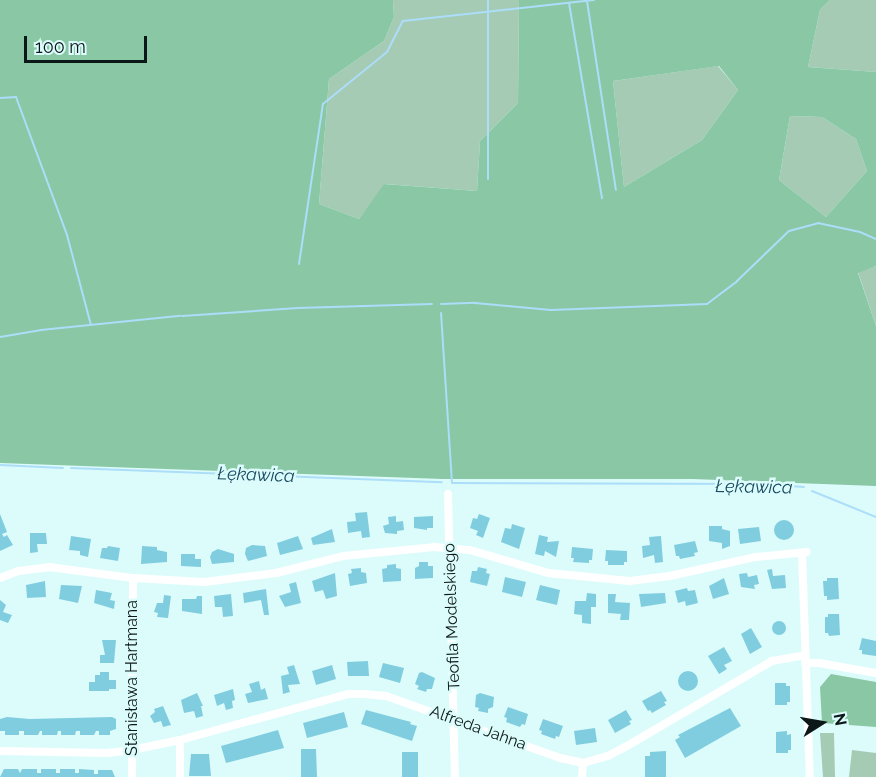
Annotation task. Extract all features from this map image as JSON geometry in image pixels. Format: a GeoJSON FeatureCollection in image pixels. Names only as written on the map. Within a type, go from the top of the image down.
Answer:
{"type":"FeatureCollection","features":[{"type":"Feature","properties":{"kind":"street","name":"Teofila Modelskiego"},"geometry":{"type":"LineString","coordinates":[[448,494],[455,777]]}},
{"type":"Feature","properties":{"kind":"street"},"geometry":{"type":"LineString","coordinates":[[0,578],[18,571],[50,567],[133,578],[204,582],[241,579],[343,556],[410,548],[451,548],[470,550],[548,573],[630,581],[670,576],[756,556],[804,553],[805,659],[810,777]]}},
{"type":"Feature","properties":{"kind":"street","name":"Stanisława Hartmana"},"geometry":{"type":"LineString","coordinates":[[132,777],[133,578]]}},
{"type":"Feature","properties":{"kind":"street"},"geometry":{"type":"LineString","coordinates":[[582,777],[583,763],[617,751],[772,661],[805,659],[876,673]]}},
{"type":"Feature","properties":{"kind":"street","name":"Alfreda Jahna"},"geometry":{"type":"LineString","coordinates":[[0,751],[108,753],[132,750],[180,740],[348,694],[386,696],[560,758],[583,763]]}},
{"type":"Feature","properties":{"kind":"street"},"geometry":{"type":"LineString","coordinates":[[180,740],[180,777]]}},
{"type":"Feature","properties":{"kind":"green space"},"geometry":{"type":"Polygon","coordinates":[[[0,0],[393,0],[394,17],[384,41],[329,79],[319,204],[359,219],[384,184],[477,191],[480,141],[518,103],[519,0],[830,0],[820,10],[808,67],[876,72],[876,266],[858,273],[876,326],[876,486],[693,479],[443,479],[0,463],[0,0]],[[719,66],[613,81],[624,187],[702,140],[738,90],[719,66]],[[790,116],[779,180],[826,217],[867,171],[856,139],[822,117],[790,116]]]}},
{"type":"Feature","properties":{"kind":"green space"},"geometry":{"type":"Polygon","coordinates":[[[393,0],[519,0],[518,103],[480,141],[477,191],[385,184],[359,219],[319,204],[329,79],[384,41],[394,17],[393,0]]]}},
{"type":"Feature","properties":{"kind":"green space"},"geometry":{"type":"Polygon","coordinates":[[[830,0],[876,0],[876,72],[808,67],[820,10],[830,0]]]}},
{"type":"Feature","properties":{"kind":"green space"},"geometry":{"type":"Polygon","coordinates":[[[718,66],[738,90],[702,140],[624,187],[613,81],[718,66]]]}},
{"type":"Feature","properties":{"kind":"green space"},"geometry":{"type":"Polygon","coordinates":[[[790,116],[822,117],[856,139],[867,171],[826,217],[779,180],[790,116]]]}},
{"type":"Feature","properties":{"kind":"green space"},"geometry":{"type":"Polygon","coordinates":[[[876,266],[876,326],[858,272],[876,266]]]}},
{"type":"Feature","properties":{"kind":"green space"},"geometry":{"type":"Polygon","coordinates":[[[831,674],[876,682],[876,727],[822,723],[820,687],[831,674]]]}},
{"type":"Feature","properties":{"kind":"green space"},"geometry":{"type":"Polygon","coordinates":[[[820,733],[834,733],[835,777],[823,777],[820,733]]]}},
{"type":"Feature","properties":{"kind":"green space"},"geometry":{"type":"Polygon","coordinates":[[[852,750],[876,753],[876,777],[849,777],[852,750]]]}},
{"type":"Feature","properties":{"kind":"building"},"geometry":{"type":"Polygon","coordinates":[[[367,512],[370,537],[362,538],[361,531],[348,533],[347,522],[356,521],[355,513],[367,512]]]}},
{"type":"Feature","properties":{"kind":"building"},"geometry":{"type":"Polygon","coordinates":[[[0,514],[7,532],[2,534],[4,537],[7,535],[13,545],[0,551],[0,514]]]}},
{"type":"Feature","properties":{"kind":"building"},"geometry":{"type":"Polygon","coordinates":[[[479,514],[490,518],[483,538],[476,535],[478,531],[470,528],[473,518],[477,519],[479,514]]]}},
{"type":"Feature","properties":{"kind":"building"},"geometry":{"type":"Polygon","coordinates":[[[396,516],[396,522],[403,521],[404,530],[397,531],[397,534],[385,533],[383,526],[389,524],[388,517],[396,516]]]}},
{"type":"Feature","properties":{"kind":"building"},"geometry":{"type":"Polygon","coordinates":[[[433,516],[433,528],[427,528],[427,530],[414,528],[414,517],[433,516]]]}},
{"type":"Feature","properties":{"kind":"building"},"geometry":{"type":"Polygon","coordinates":[[[784,520],[791,523],[794,530],[791,537],[784,540],[777,537],[774,530],[777,523],[784,520]]]}},
{"type":"Feature","properties":{"kind":"building"},"geometry":{"type":"Polygon","coordinates":[[[512,524],[525,528],[519,549],[501,542],[505,528],[511,529],[512,524]]]}},
{"type":"Feature","properties":{"kind":"building"},"geometry":{"type":"Polygon","coordinates":[[[709,526],[722,526],[722,529],[730,531],[730,546],[722,549],[722,543],[709,541],[709,526]]]}},
{"type":"Feature","properties":{"kind":"building"},"geometry":{"type":"Polygon","coordinates":[[[759,527],[761,541],[740,544],[738,529],[759,527]]]}},
{"type":"Feature","properties":{"kind":"building"},"geometry":{"type":"Polygon","coordinates":[[[332,529],[335,542],[313,545],[311,538],[332,529]]]}},
{"type":"Feature","properties":{"kind":"building"},"geometry":{"type":"Polygon","coordinates":[[[30,533],[46,533],[47,544],[37,544],[38,552],[30,553],[30,533]]]}},
{"type":"Feature","properties":{"kind":"building"},"geometry":{"type":"Polygon","coordinates":[[[539,535],[548,537],[547,542],[559,541],[556,557],[545,551],[544,556],[535,554],[539,535]]]}},
{"type":"Feature","properties":{"kind":"building"},"geometry":{"type":"Polygon","coordinates":[[[71,536],[91,539],[88,557],[80,555],[80,551],[69,550],[71,536]]]}},
{"type":"Feature","properties":{"kind":"building"},"geometry":{"type":"Polygon","coordinates":[[[298,536],[303,549],[280,555],[277,543],[298,536]]]}},
{"type":"Feature","properties":{"kind":"building"},"geometry":{"type":"Polygon","coordinates":[[[661,536],[663,562],[655,563],[654,555],[643,558],[642,546],[650,545],[649,537],[661,536]]]}},
{"type":"Feature","properties":{"kind":"building"},"geometry":{"type":"Polygon","coordinates":[[[695,541],[698,552],[694,553],[695,556],[680,559],[676,556],[674,545],[695,541]]]}},
{"type":"Feature","properties":{"kind":"building"},"geometry":{"type":"Polygon","coordinates":[[[252,545],[265,546],[267,556],[248,561],[245,554],[246,548],[252,545]]]}},
{"type":"Feature","properties":{"kind":"building"},"geometry":{"type":"Polygon","coordinates":[[[108,546],[120,548],[118,561],[100,558],[102,548],[108,546]]]}},
{"type":"Feature","properties":{"kind":"building"},"geometry":{"type":"Polygon","coordinates":[[[142,546],[157,547],[157,550],[167,552],[167,562],[141,564],[142,546]]]}},
{"type":"Feature","properties":{"kind":"building"},"geometry":{"type":"Polygon","coordinates":[[[572,547],[593,549],[592,560],[589,560],[589,563],[573,562],[572,547]]]}},
{"type":"Feature","properties":{"kind":"building"},"geometry":{"type":"Polygon","coordinates":[[[218,549],[234,554],[234,562],[212,564],[210,557],[212,552],[218,549]]]}},
{"type":"Feature","properties":{"kind":"building"},"geometry":{"type":"Polygon","coordinates":[[[606,550],[627,551],[627,562],[624,562],[624,565],[608,565],[608,561],[605,561],[606,550]]]}},
{"type":"Feature","properties":{"kind":"building"},"geometry":{"type":"Polygon","coordinates":[[[181,554],[195,554],[195,559],[201,559],[201,567],[181,566],[181,554]]]}},
{"type":"Feature","properties":{"kind":"building"},"geometry":{"type":"Polygon","coordinates":[[[419,562],[428,562],[428,566],[433,566],[433,578],[415,579],[415,568],[419,566],[419,562]]]}},
{"type":"Feature","properties":{"kind":"building"},"geometry":{"type":"Polygon","coordinates":[[[396,564],[396,568],[401,569],[401,581],[383,582],[382,569],[387,568],[387,565],[396,564]]]}},
{"type":"Feature","properties":{"kind":"building"},"geometry":{"type":"Polygon","coordinates":[[[478,567],[487,569],[486,573],[490,574],[487,586],[470,582],[472,571],[477,571],[478,567]]]}},
{"type":"Feature","properties":{"kind":"building"},"geometry":{"type":"Polygon","coordinates":[[[361,568],[361,572],[366,573],[367,583],[350,586],[348,574],[352,573],[351,569],[361,568]]]}},
{"type":"Feature","properties":{"kind":"building"},"geometry":{"type":"Polygon","coordinates":[[[772,569],[773,576],[785,575],[786,588],[772,589],[767,570],[772,569]]]}},
{"type":"Feature","properties":{"kind":"building"},"geometry":{"type":"Polygon","coordinates":[[[335,573],[337,596],[326,599],[323,590],[315,592],[312,581],[335,573]]]}},
{"type":"Feature","properties":{"kind":"building"},"geometry":{"type":"Polygon","coordinates":[[[747,573],[748,577],[757,575],[759,584],[754,585],[755,589],[741,587],[739,574],[747,573]]]}},
{"type":"Feature","properties":{"kind":"building"},"geometry":{"type":"Polygon","coordinates":[[[505,577],[526,582],[522,597],[502,592],[505,577]]]}},
{"type":"Feature","properties":{"kind":"building"},"geometry":{"type":"Polygon","coordinates":[[[724,578],[729,594],[713,599],[709,586],[724,578]]]}},
{"type":"Feature","properties":{"kind":"building"},"geometry":{"type":"Polygon","coordinates":[[[827,578],[838,578],[839,599],[827,600],[827,596],[824,596],[823,581],[827,581],[827,578]]]}},
{"type":"Feature","properties":{"kind":"building"},"geometry":{"type":"Polygon","coordinates":[[[45,581],[46,597],[27,598],[26,585],[45,581]]]}},
{"type":"Feature","properties":{"kind":"building"},"geometry":{"type":"Polygon","coordinates":[[[296,582],[301,603],[285,607],[279,596],[291,592],[289,584],[296,582]]]}},
{"type":"Feature","properties":{"kind":"building"},"geometry":{"type":"Polygon","coordinates":[[[61,585],[82,586],[78,603],[59,599],[61,585]]]}},
{"type":"Feature","properties":{"kind":"building"},"geometry":{"type":"Polygon","coordinates":[[[540,585],[560,590],[557,605],[536,600],[540,585]]]}},
{"type":"Feature","properties":{"kind":"building"},"geometry":{"type":"Polygon","coordinates":[[[687,588],[688,591],[695,590],[698,603],[686,606],[685,601],[678,603],[675,591],[687,588]]]}},
{"type":"Feature","properties":{"kind":"building"},"geometry":{"type":"Polygon","coordinates":[[[266,589],[269,615],[264,615],[261,600],[244,603],[243,593],[266,589]]]}},
{"type":"Feature","properties":{"kind":"building"},"geometry":{"type":"Polygon","coordinates":[[[96,590],[112,593],[110,600],[115,601],[114,609],[94,603],[96,590]]]}},
{"type":"Feature","properties":{"kind":"building"},"geometry":{"type":"Polygon","coordinates":[[[587,593],[596,594],[596,607],[591,607],[591,624],[582,623],[582,615],[574,614],[575,601],[586,601],[587,593]]]}},
{"type":"Feature","properties":{"kind":"building"},"geometry":{"type":"Polygon","coordinates":[[[665,593],[666,603],[641,607],[639,594],[665,593]]]}},
{"type":"Feature","properties":{"kind":"building"},"geometry":{"type":"Polygon","coordinates":[[[231,594],[233,616],[223,617],[222,607],[215,607],[214,596],[231,594]]]}},
{"type":"Feature","properties":{"kind":"building"},"geometry":{"type":"Polygon","coordinates":[[[608,594],[616,594],[615,602],[630,603],[629,620],[620,620],[621,614],[608,613],[608,594]]]}},
{"type":"Feature","properties":{"kind":"building"},"geometry":{"type":"Polygon","coordinates":[[[164,595],[171,596],[168,618],[157,617],[158,613],[154,612],[157,603],[163,603],[164,595]]]}},
{"type":"Feature","properties":{"kind":"building"},"geometry":{"type":"Polygon","coordinates":[[[197,596],[202,596],[202,614],[182,611],[182,599],[196,599],[197,596]]]}},
{"type":"Feature","properties":{"kind":"building"},"geometry":{"type":"Polygon","coordinates":[[[0,600],[6,605],[3,612],[12,615],[8,623],[0,620],[0,600]]]}},
{"type":"Feature","properties":{"kind":"building"},"geometry":{"type":"Polygon","coordinates":[[[828,614],[839,614],[840,635],[829,636],[825,633],[825,617],[828,617],[828,614]]]}},
{"type":"Feature","properties":{"kind":"building"},"geometry":{"type":"Polygon","coordinates":[[[776,621],[782,621],[786,628],[782,635],[776,635],[772,631],[772,625],[776,621]]]}},
{"type":"Feature","properties":{"kind":"building"},"geometry":{"type":"Polygon","coordinates":[[[751,628],[762,647],[750,654],[741,634],[751,628]]]}},
{"type":"Feature","properties":{"kind":"building"},"geometry":{"type":"Polygon","coordinates":[[[862,638],[876,641],[876,656],[862,654],[862,650],[859,650],[862,638]]]}},
{"type":"Feature","properties":{"kind":"building"},"geometry":{"type":"Polygon","coordinates":[[[102,640],[116,640],[114,663],[100,663],[100,655],[105,655],[102,640]]]}},
{"type":"Feature","properties":{"kind":"building"},"geometry":{"type":"Polygon","coordinates":[[[724,647],[732,661],[724,665],[727,669],[719,674],[708,656],[724,647]]]}},
{"type":"Feature","properties":{"kind":"building"},"geometry":{"type":"Polygon","coordinates":[[[368,661],[369,676],[348,676],[347,662],[368,661]]]}},
{"type":"Feature","properties":{"kind":"building"},"geometry":{"type":"Polygon","coordinates":[[[383,663],[404,668],[400,683],[379,677],[383,663]]]}},
{"type":"Feature","properties":{"kind":"building"},"geometry":{"type":"Polygon","coordinates":[[[294,665],[300,684],[288,685],[290,692],[283,694],[281,676],[289,674],[287,667],[294,665]]]}},
{"type":"Feature","properties":{"kind":"building"},"geometry":{"type":"Polygon","coordinates":[[[332,665],[336,679],[316,685],[312,671],[332,665]]]}},
{"type":"Feature","properties":{"kind":"building"},"geometry":{"type":"Polygon","coordinates":[[[688,671],[695,674],[698,681],[695,688],[688,691],[681,688],[678,681],[681,674],[688,671]]]}},
{"type":"Feature","properties":{"kind":"building"},"geometry":{"type":"Polygon","coordinates":[[[100,672],[109,672],[109,680],[116,680],[116,689],[89,691],[89,682],[95,682],[95,675],[100,675],[100,672]]]}},
{"type":"Feature","properties":{"kind":"building"},"geometry":{"type":"Polygon","coordinates":[[[422,672],[435,678],[432,689],[427,689],[426,692],[417,689],[419,686],[415,684],[419,673],[422,672]]]}},
{"type":"Feature","properties":{"kind":"building"},"geometry":{"type":"Polygon","coordinates":[[[259,681],[261,690],[265,688],[268,699],[248,703],[245,694],[252,692],[249,684],[259,681]]]}},
{"type":"Feature","properties":{"kind":"building"},"geometry":{"type":"Polygon","coordinates":[[[775,683],[786,683],[786,686],[790,686],[790,702],[787,702],[787,705],[775,705],[775,683]]]}},
{"type":"Feature","properties":{"kind":"building"},"geometry":{"type":"Polygon","coordinates":[[[233,689],[235,700],[232,701],[233,708],[226,710],[224,703],[217,706],[214,695],[233,689]]]}},
{"type":"Feature","properties":{"kind":"building"},"geometry":{"type":"Polygon","coordinates":[[[661,691],[667,701],[664,702],[666,705],[652,713],[648,711],[642,701],[661,691]]]}},
{"type":"Feature","properties":{"kind":"building"},"geometry":{"type":"Polygon","coordinates":[[[197,693],[203,706],[201,706],[203,716],[196,718],[194,711],[184,713],[181,700],[197,693]]]}},
{"type":"Feature","properties":{"kind":"building"},"geometry":{"type":"Polygon","coordinates":[[[480,693],[494,697],[493,707],[488,709],[488,713],[478,711],[479,708],[475,707],[476,695],[480,693]]]}},
{"type":"Feature","properties":{"kind":"building"},"geometry":{"type":"Polygon","coordinates":[[[163,706],[171,725],[163,727],[161,721],[154,723],[150,716],[155,712],[154,709],[163,706]]]}},
{"type":"Feature","properties":{"kind":"building"},"geometry":{"type":"Polygon","coordinates":[[[508,707],[528,714],[525,725],[522,724],[520,727],[506,722],[507,718],[504,717],[508,707]]]}},
{"type":"Feature","properties":{"kind":"building"},"geometry":{"type":"Polygon","coordinates":[[[730,708],[741,726],[685,758],[675,740],[680,737],[678,735],[730,708]]]}},
{"type":"Feature","properties":{"kind":"building"},"geometry":{"type":"Polygon","coordinates":[[[366,710],[411,722],[410,724],[417,726],[412,741],[361,724],[366,710]]]}},
{"type":"Feature","properties":{"kind":"building"},"geometry":{"type":"Polygon","coordinates":[[[626,710],[632,720],[629,721],[631,724],[615,733],[608,720],[626,710]]]}},
{"type":"Feature","properties":{"kind":"building"},"geometry":{"type":"Polygon","coordinates":[[[344,712],[348,727],[307,738],[303,723],[344,712]]]}},
{"type":"Feature","properties":{"kind":"building"},"geometry":{"type":"Polygon","coordinates":[[[7,717],[30,719],[112,717],[116,719],[116,729],[110,731],[110,735],[99,735],[99,731],[96,731],[94,735],[80,735],[80,731],[76,731],[75,735],[61,735],[61,731],[58,731],[57,735],[42,735],[40,731],[38,735],[24,735],[24,731],[19,731],[19,735],[5,735],[5,731],[0,731],[0,719],[7,717]]]}},
{"type":"Feature","properties":{"kind":"building"},"geometry":{"type":"Polygon","coordinates":[[[543,719],[563,726],[559,737],[556,736],[555,739],[541,734],[542,731],[539,730],[543,719]]]}},
{"type":"Feature","properties":{"kind":"building"},"geometry":{"type":"Polygon","coordinates":[[[595,728],[597,742],[576,745],[574,731],[595,728]]]}},
{"type":"Feature","properties":{"kind":"building"},"geometry":{"type":"Polygon","coordinates":[[[278,730],[284,748],[226,763],[221,746],[278,730]]]}},
{"type":"Feature","properties":{"kind":"building"},"geometry":{"type":"Polygon","coordinates":[[[787,731],[787,735],[791,734],[791,750],[788,750],[788,753],[776,753],[776,732],[787,731]]]}},
{"type":"Feature","properties":{"kind":"building"},"geometry":{"type":"Polygon","coordinates":[[[301,749],[316,749],[317,777],[301,777],[301,749]]]}},
{"type":"Feature","properties":{"kind":"building"},"geometry":{"type":"Polygon","coordinates":[[[666,751],[666,777],[645,777],[645,756],[650,756],[650,752],[666,751]]]}},
{"type":"Feature","properties":{"kind":"building"},"geometry":{"type":"Polygon","coordinates":[[[402,752],[418,752],[418,777],[402,777],[402,752]]]}},
{"type":"Feature","properties":{"kind":"building"},"geometry":{"type":"Polygon","coordinates":[[[191,754],[209,754],[211,776],[189,776],[191,754]]]}},
{"type":"Feature","properties":{"kind":"building"},"geometry":{"type":"Polygon","coordinates":[[[4,769],[18,769],[20,773],[22,769],[37,769],[37,773],[41,773],[41,769],[56,769],[56,773],[60,773],[60,769],[75,769],[75,773],[79,773],[79,769],[94,770],[94,774],[98,774],[98,770],[112,770],[115,777],[0,777],[4,769]]]}},
{"type":"Feature","properties":{"kind":"waterway"},"geometry":{"type":"LineString","coordinates":[[488,0],[488,179]]}},
{"type":"Feature","properties":{"kind":"waterway"},"geometry":{"type":"LineString","coordinates":[[299,264],[323,104],[387,52],[403,21],[594,0]]}},
{"type":"Feature","properties":{"kind":"waterway"},"geometry":{"type":"LineString","coordinates":[[587,1],[616,190]]}},
{"type":"Feature","properties":{"kind":"waterway"},"geometry":{"type":"LineString","coordinates":[[569,3],[602,198]]}},
{"type":"Feature","properties":{"kind":"waterway"},"geometry":{"type":"LineString","coordinates":[[0,98],[16,97],[67,235],[91,325]]}},
{"type":"Feature","properties":{"kind":"waterway"},"geometry":{"type":"LineString","coordinates":[[441,304],[475,303],[551,310],[707,304],[737,281],[789,231],[818,223],[860,232],[876,239]]}},
{"type":"Feature","properties":{"kind":"waterway"},"geometry":{"type":"LineString","coordinates":[[182,316],[298,308],[432,304]]}},
{"type":"Feature","properties":{"kind":"waterway","name":"Łękawica"},"geometry":{"type":"LineString","coordinates":[[441,313],[452,483],[761,484],[804,487]]}},
{"type":"Feature","properties":{"kind":"waterway"},"geometry":{"type":"LineString","coordinates":[[0,337],[41,330],[180,316]]}},
{"type":"Feature","properties":{"kind":"waterway","name":"Łękawica"},"geometry":{"type":"LineString","coordinates":[[0,465],[63,468]]}},
{"type":"Feature","properties":{"kind":"waterway","name":"Łękawica"},"geometry":{"type":"LineString","coordinates":[[71,468],[442,482]]}},
{"type":"Feature","properties":{"kind":"waterway","name":"Łękawica"},"geometry":{"type":"LineString","coordinates":[[812,491],[876,517]]}}]}
